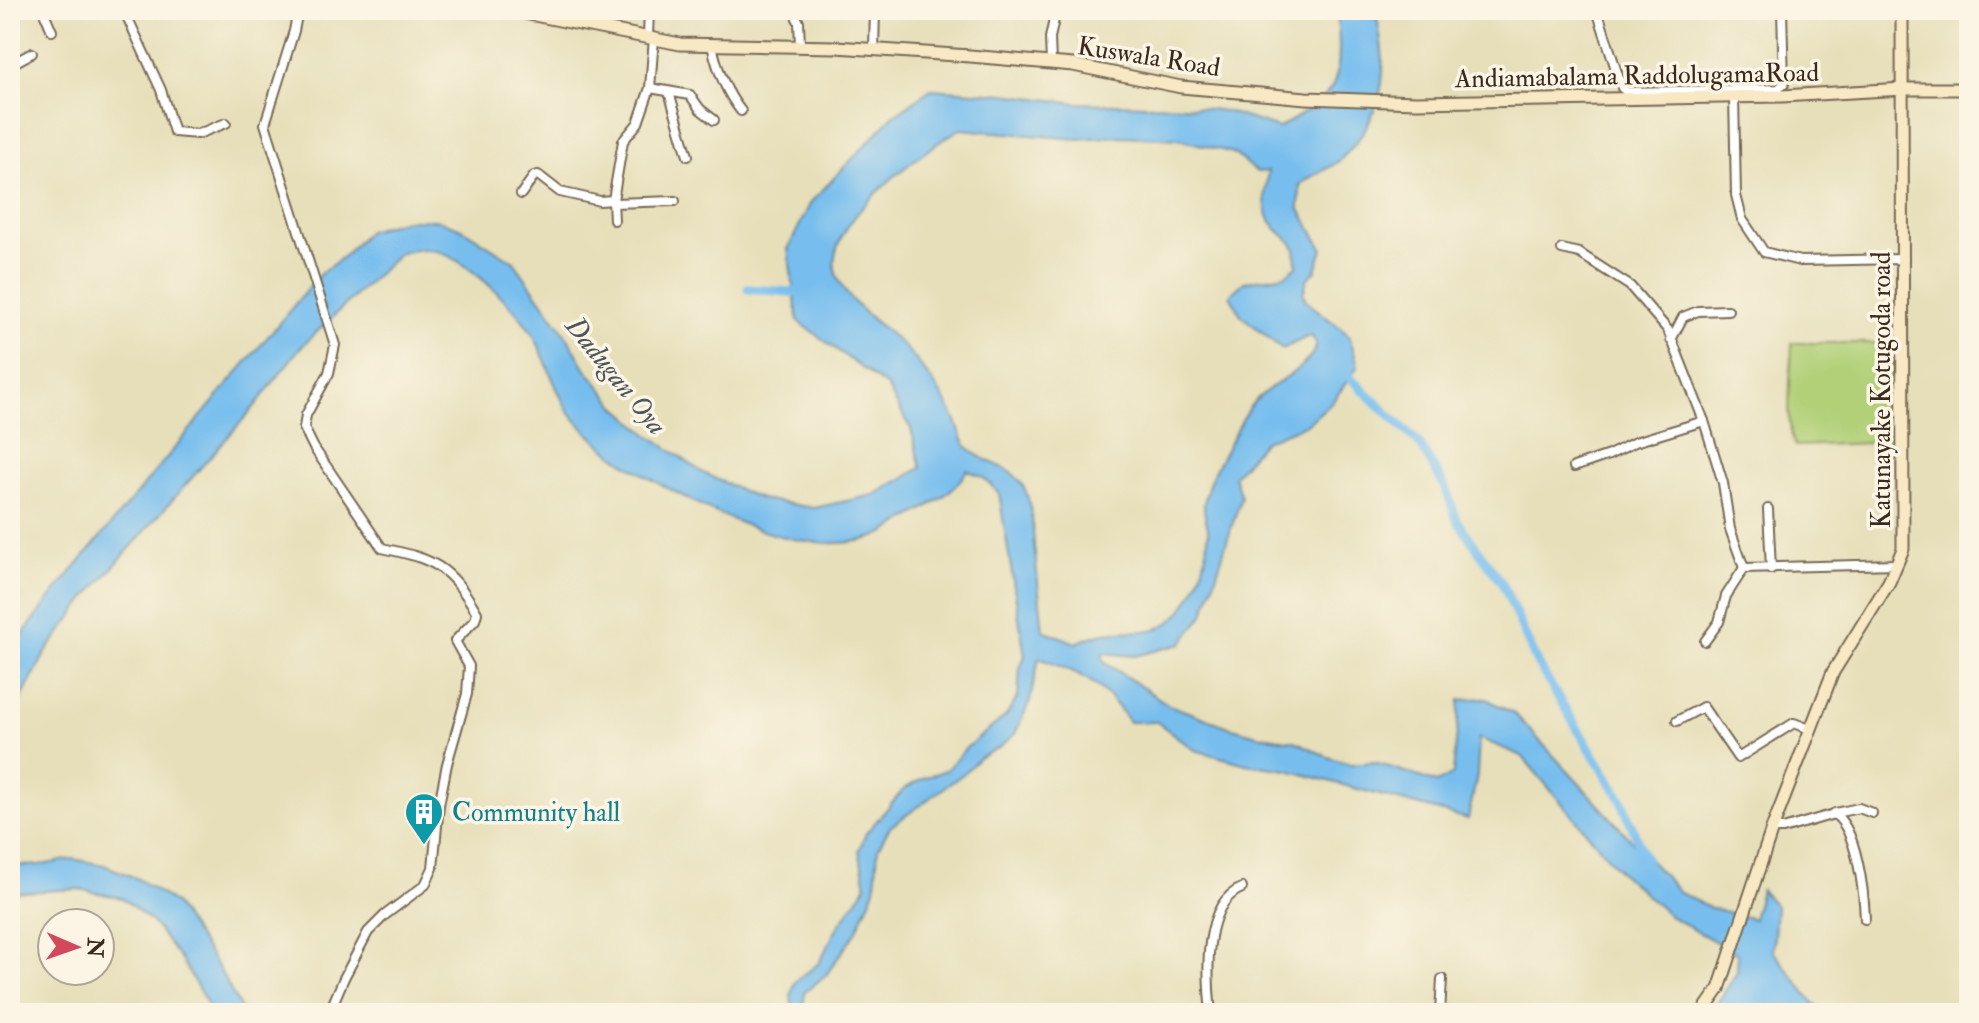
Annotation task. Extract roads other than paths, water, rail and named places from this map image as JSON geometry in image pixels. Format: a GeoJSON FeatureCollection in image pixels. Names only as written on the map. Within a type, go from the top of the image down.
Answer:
{"type":"FeatureCollection","features":[{"type":"Feature","properties":{"kind":"street"},"geometry":{"type":"LineString","coordinates":[[43,10],[52,31]]}},
{"type":"Feature","properties":{"kind":"street"},"geometry":{"type":"LineString","coordinates":[[124,10],[161,90],[174,132],[198,134],[226,123]]}},
{"type":"Feature","properties":{"kind":"street"},"geometry":{"type":"LineString","coordinates":[[298,10],[265,124],[335,345],[329,373],[306,415],[304,428],[314,448],[382,548],[423,557],[444,568],[469,598],[477,613],[475,620],[455,641],[469,666],[467,694],[447,764],[439,805],[433,868],[425,885],[368,932],[329,1013]]}},
{"type":"Feature","properties":{"kind":"street","name":"Kuswala Road"},"geometry":{"type":"LineString","coordinates":[[509,10],[680,44],[874,49],[1051,63],[1111,71],[1181,87],[1306,98]]}},
{"type":"Feature","properties":{"kind":"street"},"geometry":{"type":"LineString","coordinates":[[614,220],[613,202],[623,141],[638,123],[650,88],[649,10]]}},
{"type":"Feature","properties":{"kind":"street"},"geometry":{"type":"LineString","coordinates":[[793,10],[799,22],[800,46]]}},
{"type":"Feature","properties":{"kind":"street"},"geometry":{"type":"LineString","coordinates":[[874,49],[875,10]]}},
{"type":"Feature","properties":{"kind":"street"},"geometry":{"type":"LineString","coordinates":[[1051,63],[1050,38],[1056,10]]}},
{"type":"Feature","properties":{"kind":"street"},"geometry":{"type":"LineString","coordinates":[[1597,10],[1622,88],[1627,92],[1778,89],[1784,84],[1782,10]]}},
{"type":"Feature","properties":{"kind":"street","name":"Katunayake Kotugoda road"},"geometry":{"type":"LineString","coordinates":[[1702,1013],[1719,989],[1772,829],[1833,672],[1889,582],[1903,549],[1902,10]]}},
{"type":"Feature","properties":{"kind":"street"},"geometry":{"type":"LineString","coordinates":[[712,45],[728,96],[741,111]]}},
{"type":"Feature","properties":{"kind":"street"},"geometry":{"type":"LineString","coordinates":[[10,65],[32,53]]}},
{"type":"Feature","properties":{"kind":"street"},"geometry":{"type":"LineString","coordinates":[[650,88],[690,95],[700,109],[714,120]]}},
{"type":"Feature","properties":{"kind":"street","name":"Andiamabalama RaddolugamaRoad"},"geometry":{"type":"LineString","coordinates":[[1306,98],[1416,102],[1969,89]]}},
{"type":"Feature","properties":{"kind":"street"},"geometry":{"type":"LineString","coordinates":[[669,92],[688,156]]}},
{"type":"Feature","properties":{"kind":"street"},"geometry":{"type":"LineString","coordinates":[[1734,96],[1736,195],[1742,219],[1764,252],[1800,261],[1904,259]]}},
{"type":"Feature","properties":{"kind":"street"},"geometry":{"type":"LineString","coordinates":[[521,194],[538,175],[560,192],[600,201],[675,201]]}},
{"type":"Feature","properties":{"kind":"street"},"geometry":{"type":"LineString","coordinates":[[1562,249],[1579,253],[1630,286],[1668,330],[1704,421],[1723,483],[1730,529],[1744,568]]}},
{"type":"Feature","properties":{"kind":"street"},"geometry":{"type":"LineString","coordinates":[[1671,340],[1683,317],[1698,311],[1728,310]]}},
{"type":"Feature","properties":{"kind":"street"},"geometry":{"type":"LineString","coordinates":[[1574,467],[1635,442],[1704,421]]}},
{"type":"Feature","properties":{"kind":"street"},"geometry":{"type":"LineString","coordinates":[[1768,509],[1771,569]]}},
{"type":"Feature","properties":{"kind":"street"},"geometry":{"type":"LineString","coordinates":[[1744,568],[1897,564]]}},
{"type":"Feature","properties":{"kind":"street"},"geometry":{"type":"LineString","coordinates":[[1705,641],[1719,622],[1726,596],[1744,568]]}},
{"type":"Feature","properties":{"kind":"street"},"geometry":{"type":"LineString","coordinates":[[1677,721],[1703,707],[1738,758],[1794,723],[1810,729]]}},
{"type":"Feature","properties":{"kind":"street"},"geometry":{"type":"LineString","coordinates":[[1772,829],[1783,829],[1859,808],[1872,813]]}},
{"type":"Feature","properties":{"kind":"street"},"geometry":{"type":"LineString","coordinates":[[1834,814],[1841,817],[1854,848],[1864,887],[1865,919]]}},
{"type":"Feature","properties":{"kind":"street"},"geometry":{"type":"LineString","coordinates":[[1211,1013],[1208,986],[1210,949],[1218,909],[1229,893],[1242,888]]}},
{"type":"Feature","properties":{"kind":"street"},"geometry":{"type":"LineString","coordinates":[[1440,1013],[1442,979]]}},
{"type":"Feature","properties":{"kind":"water"},"geometry":{"type":"Polygon","coordinates":[[[1336,10],[1376,10],[1383,57],[1382,84],[1370,119],[1349,150],[1336,163],[1300,185],[1299,208],[1323,249],[1316,270],[1307,279],[1303,294],[1306,301],[1349,335],[1358,366],[1333,401],[1307,424],[1264,441],[1234,476],[1241,497],[1204,614],[1181,644],[1135,656],[1103,653],[1103,661],[1169,705],[1229,727],[1295,741],[1350,764],[1375,762],[1437,783],[1453,774],[1460,700],[1485,698],[1516,715],[1680,893],[1711,908],[1753,919],[1761,890],[1776,906],[1773,951],[1825,1013],[1712,1012],[1737,972],[1738,954],[1671,917],[1622,874],[1522,756],[1479,738],[1477,775],[1468,819],[1288,770],[1246,764],[1195,750],[1157,722],[1129,722],[1091,681],[1039,658],[1030,701],[1015,734],[890,827],[878,848],[875,889],[856,932],[826,975],[805,992],[805,1013],[793,1013],[791,996],[795,982],[819,963],[837,928],[866,886],[859,850],[866,833],[904,789],[946,770],[966,748],[1006,716],[1018,697],[1020,667],[1025,656],[999,493],[983,477],[967,470],[945,495],[891,529],[875,537],[848,542],[821,543],[793,539],[737,522],[662,485],[601,445],[568,410],[535,338],[518,315],[467,267],[431,250],[400,253],[299,349],[255,406],[87,597],[46,652],[10,725],[10,651],[62,583],[321,273],[343,257],[368,231],[405,220],[438,220],[462,229],[514,262],[586,369],[617,407],[645,432],[703,473],[760,499],[814,508],[874,495],[921,468],[911,429],[887,387],[798,321],[788,249],[811,202],[893,116],[931,89],[1076,103],[1185,106],[1225,111],[1279,128],[1316,104],[1333,85],[1339,59],[1336,10]],[[960,129],[876,193],[842,237],[835,259],[838,279],[845,291],[920,366],[940,392],[966,445],[981,457],[1006,469],[1020,482],[1031,511],[1043,630],[1076,643],[1113,632],[1155,629],[1179,614],[1193,592],[1203,566],[1208,541],[1204,511],[1206,493],[1221,459],[1251,405],[1302,365],[1317,345],[1311,335],[1282,349],[1241,315],[1230,295],[1244,282],[1285,275],[1297,266],[1294,246],[1268,215],[1265,201],[1268,171],[1257,172],[1233,153],[1179,139],[1122,136],[1077,139],[960,129]]]}},
{"type":"Feature","properties":{"kind":"water"},"geometry":{"type":"Polygon","coordinates":[[[73,859],[104,865],[138,879],[174,903],[218,967],[243,1013],[213,1013],[181,960],[152,922],[122,898],[79,889],[10,893],[10,863],[33,866],[73,859]]]}},
{"type":"Feature","properties":{"kind":"waterway"},"geometry":{"type":"LineString","coordinates":[[748,289],[804,293]]}},
{"type":"Feature","properties":{"kind":"waterway"},"geometry":{"type":"LineString","coordinates":[[1343,371],[1419,443],[1445,487],[1457,520],[1503,585],[1537,663],[1621,799],[1647,864]]}},
{"type":"Feature","properties":{"kind":"place","name":"Community hall"},"geometry":{"type":"Point","coordinates":[424,846]}},
{"type":"Feature","properties":{"kind":"water label","name":"Dadugan Oya"},"geometry":{"type":"Point","coordinates":[617,375]}}]}
